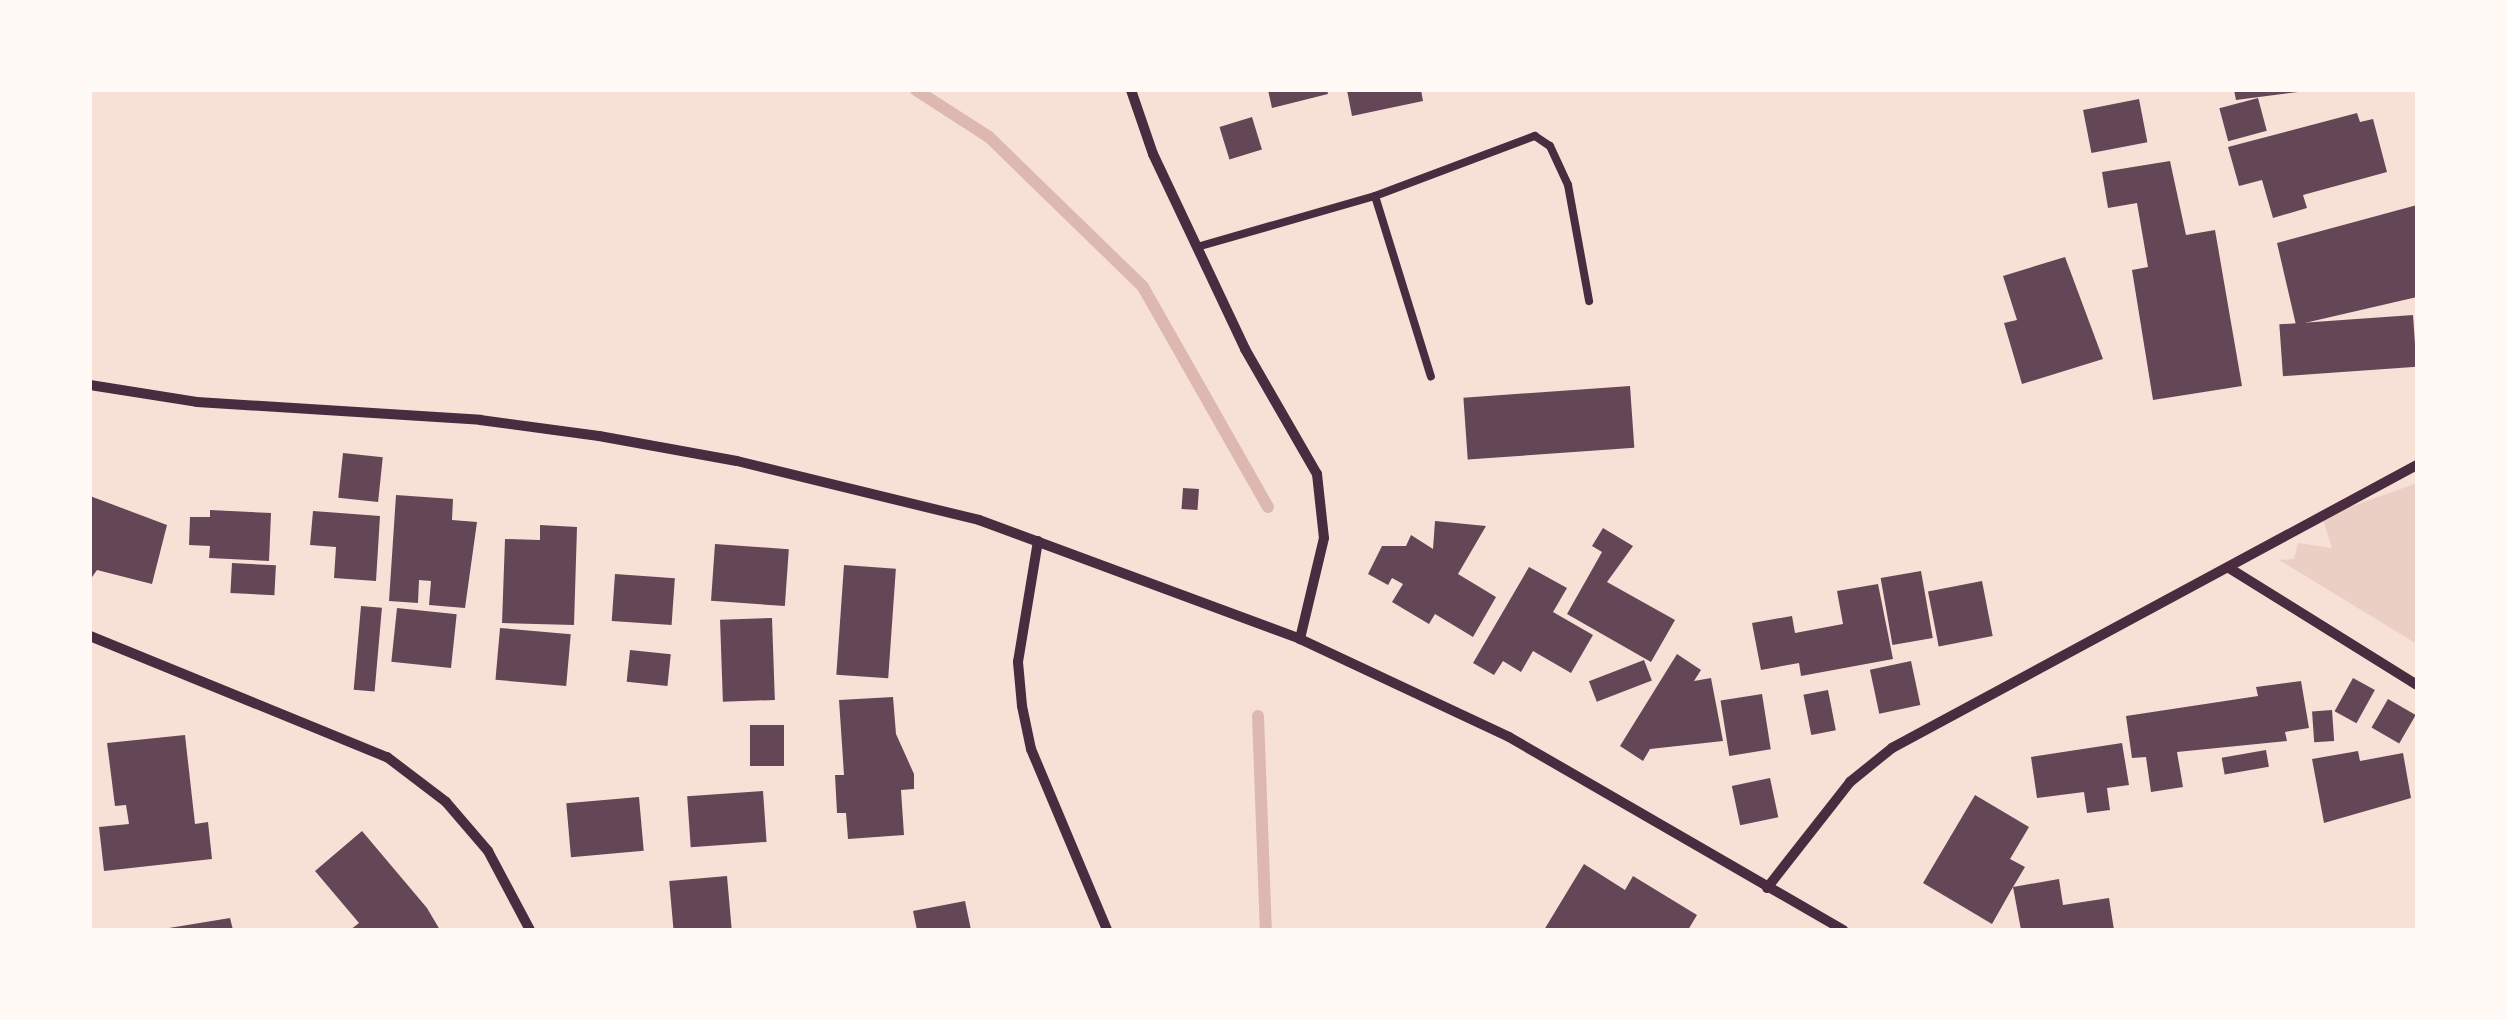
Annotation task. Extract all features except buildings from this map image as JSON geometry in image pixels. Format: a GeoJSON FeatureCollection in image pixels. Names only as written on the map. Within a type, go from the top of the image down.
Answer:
{"type":"FeatureCollection","features":[{"type":"Feature","properties":{"kind":"street"},"geometry":{"type":"LineString","coordinates":[[1130,90],[1245,349],[1318,474],[1324,538],[1300,640]]}},
{"type":"Feature","properties":{"kind":"street"},"geometry":{"type":"LineString","coordinates":[[90,385],[197,402],[480,420],[600,436],[887,496],[1038,541],[1300,640],[1509,737],[1843,930]]}},
{"type":"Feature","properties":{"kind":"street"},"geometry":{"type":"LineString","coordinates":[[1766,888],[1869,763],[2417,465]]}},
{"type":"Feature","properties":{"kind":"street"},"geometry":{"type":"LineString","coordinates":[[1038,541],[1018,662],[1022,706],[1038,766],[1106,930]]}},
{"type":"Feature","properties":{"kind":"street"},"geometry":{"type":"LineString","coordinates":[[2229,568],[2417,684]]}},
{"type":"Feature","properties":{"kind":"street"},"geometry":{"type":"LineString","coordinates":[[90,636],[387,758],[446,802],[488,852],[530,930]]}},
{"type":"Feature","properties":{"kind":"lane"},"geometry":{"type":"LineString","coordinates":[[1197,247],[1375,196],[1527,136],[1544,140],[1568,184],[1589,301]]}},
{"type":"Feature","properties":{"kind":"lane"},"geometry":{"type":"LineString","coordinates":[[1375,196],[1431,378]]}},
{"type":"Feature","properties":{"kind":"shaded area"},"geometry":{"type":"Polygon","coordinates":[[[2417,483],[2417,644],[2279,560],[2294,559],[2298,543],[2332,548],[2322,517],[2417,483]]]}},
{"type":"Feature","properties":{"kind":"waterway"},"geometry":{"type":"LineString","coordinates":[[916,90],[989,137],[1143,287],[1268,507]]}},
{"type":"Feature","properties":{"kind":"waterway"},"geometry":{"type":"LineString","coordinates":[[1258,716],[1266,930]]}}]}
